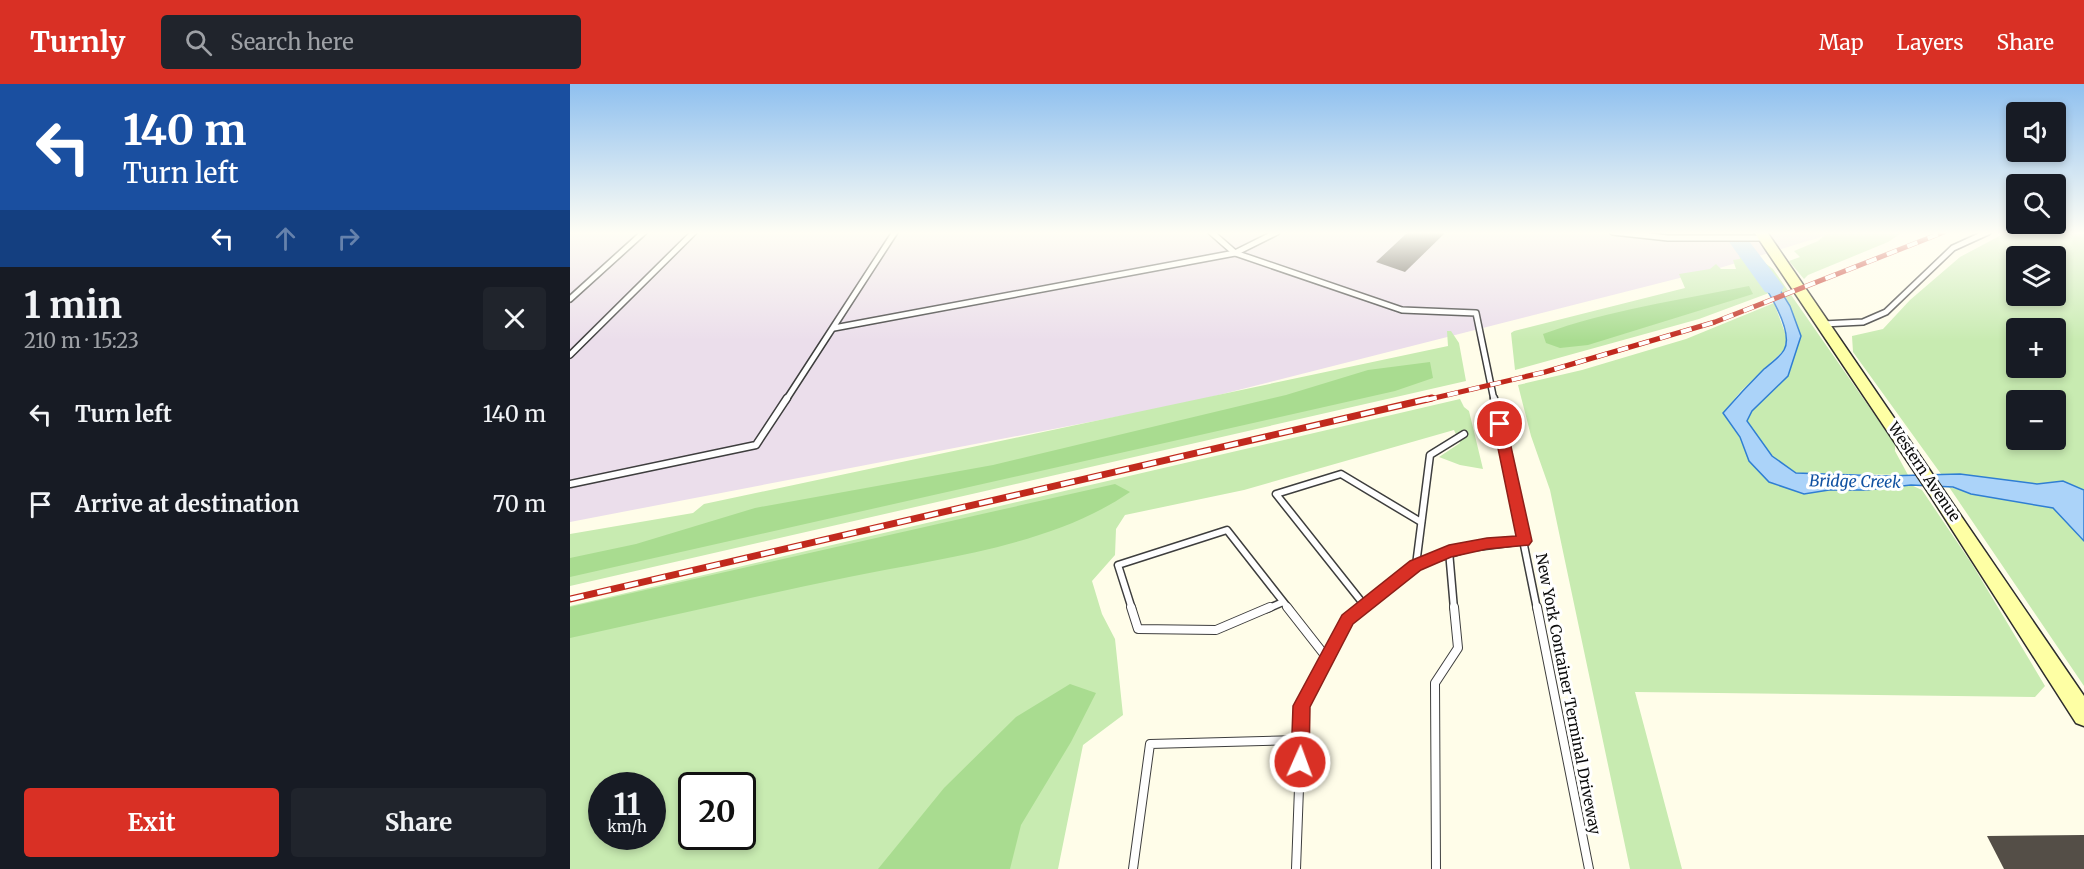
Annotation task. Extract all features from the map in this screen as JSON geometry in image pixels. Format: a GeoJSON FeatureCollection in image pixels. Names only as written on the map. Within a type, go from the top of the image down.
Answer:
{"type":"FeatureCollection","features":[{"type":"Feature","properties":{"kind":"street","name":"Western Avenue"},"geometry":{"type":"LineString","coordinates":[[1786,269],[1936,490],[2084,715]]}},
{"type":"Feature","properties":{"kind":"lane"},"geometry":{"type":"LineString","coordinates":[[570,299],[604,269]]}},
{"type":"Feature","properties":{"kind":"lane"},"geometry":{"type":"LineString","coordinates":[[570,355],[657,269]]}},
{"type":"Feature","properties":{"kind":"lane"},"geometry":{"type":"LineString","coordinates":[[570,484],[756,446],[872,269]]}},
{"type":"Feature","properties":{"kind":"lane"},"geometry":{"type":"LineString","coordinates":[[834,328],[1151,269]]}},
{"type":"Feature","properties":{"kind":"lane","name":"New York Container Terminal Driveway"},"geometry":{"type":"LineString","coordinates":[[1281,269],[1402,310],[1476,314],[1589,869]]}},
{"type":"Feature","properties":{"kind":"lane"},"geometry":{"type":"LineString","coordinates":[[1823,324],[1863,322],[1886,312],[1931,269]]}},
{"type":"Feature","properties":{"kind":"lane"},"geometry":{"type":"LineString","coordinates":[[1416,565],[1430,455],[1464,434]]}},
{"type":"Feature","properties":{"kind":"lane"},"geometry":{"type":"LineString","coordinates":[[1365,606],[1276,494],[1341,474],[1421,522]]}},
{"type":"Feature","properties":{"kind":"lane"},"geometry":{"type":"LineString","coordinates":[[1283,602],[1216,630],[1138,628],[1118,566],[1227,530],[1327,658]]}},
{"type":"Feature","properties":{"kind":"lane"},"geometry":{"type":"LineString","coordinates":[[1296,869],[1302,706],[1347,620],[1416,565],[1449,551],[1487,543],[1524,541]]}},
{"type":"Feature","properties":{"kind":"lane"},"geometry":{"type":"LineString","coordinates":[[1436,869],[1435,683],[1458,648],[1449,551]]}},
{"type":"Feature","properties":{"kind":"lane"},"geometry":{"type":"LineString","coordinates":[[1133,869],[1150,744],[1300,740]]}},
{"type":"Feature","properties":{"kind":"shaded area"},"geometry":{"type":"Polygon","coordinates":[[[570,269],[1717,269],[1183,404],[570,522],[570,269]]]}},
{"type":"Feature","properties":{"kind":"green space"},"geometry":{"type":"Polygon","coordinates":[[[1710,269],[1753,269],[1769,293],[1699,319],[1515,370],[1511,333],[1514,331],[1685,288],[1679,274],[1710,269]]]}},
{"type":"Feature","properties":{"kind":"green space"},"geometry":{"type":"Polygon","coordinates":[[[1766,269],[1773,269],[1895,444],[1895,451],[1908,475],[1796,473],[1772,456],[1747,422],[1752,411],[1788,376],[1790,306],[1766,269]]]}},
{"type":"Feature","properties":{"kind":"green space"},"geometry":{"type":"Polygon","coordinates":[[[1795,269],[1823,269],[1808,275],[1804,279],[1795,269]]]}},
{"type":"Feature","properties":{"kind":"green space"},"geometry":{"type":"Polygon","coordinates":[[[1946,269],[2006,269],[2006,306],[2066,306],[2066,269],[2084,269],[2084,686],[1949,487],[1961,490],[1950,474],[1941,474],[1853,352],[1852,336],[1883,329],[1910,300],[1946,269]]]}},
{"type":"Feature","properties":{"kind":"green space"},"geometry":{"type":"Polygon","coordinates":[[[1749,286],[1753,294],[1588,345],[1560,348],[1546,343],[1543,334],[1593,318],[1749,286]]]}},
{"type":"Feature","properties":{"kind":"green space"},"geometry":{"type":"Polygon","coordinates":[[[1774,303],[1787,338],[1784,350],[1741,391],[1723,413],[1740,437],[1749,461],[1804,494],[1829,490],[1866,490],[1911,485],[1922,490],[1972,564],[2045,686],[2035,697],[1635,692],[1682,869],[1630,869],[1550,490],[1531,436],[1518,385],[1582,370],[1686,339],[1774,303]]]}},
{"type":"Feature","properties":{"kind":"green space"},"geometry":{"type":"Polygon","coordinates":[[[1447,331],[1451,331],[1459,343],[1466,381],[570,586],[570,534],[693,513],[704,504],[1448,346],[1447,331]]]}},
{"type":"Feature","properties":{"kind":"green space"},"geometry":{"type":"Polygon","coordinates":[[[1430,362],[1433,378],[1395,391],[570,577],[570,558],[636,544],[755,508],[993,465],[1286,395],[1368,370],[1430,362]]]}},
{"type":"Feature","properties":{"kind":"green space"},"geometry":{"type":"Polygon","coordinates":[[[1460,399],[1469,411],[1483,469],[1460,465],[1439,457],[1460,443],[1454,430],[1244,490],[1125,515],[1116,529],[1115,555],[1092,581],[1102,614],[1115,639],[1123,715],[1083,745],[1058,869],[570,869],[570,606],[1460,399]]]}},
{"type":"Feature","properties":{"kind":"green space"},"geometry":{"type":"Polygon","coordinates":[[[1115,484],[1130,492],[1099,510],[1031,538],[995,548],[814,584],[570,638],[570,607],[1115,484]]]}},
{"type":"Feature","properties":{"kind":"green space"},"geometry":{"type":"Polygon","coordinates":[[[1070,684],[1096,693],[1071,742],[1021,825],[1010,869],[878,869],[944,788],[1016,717],[1070,684]]]}},
{"type":"Feature","properties":{"kind":"water"},"geometry":{"type":"Polygon","coordinates":[[[1753,269],[1766,269],[1790,306],[1801,336],[1788,376],[1752,411],[1747,421],[1772,456],[1796,473],[1885,476],[1960,474],[2037,484],[2063,481],[2084,490],[2084,541],[2053,508],[1971,494],[1953,487],[1911,485],[1866,490],[1829,490],[1804,494],[1769,482],[1749,461],[1740,437],[1723,413],[1784,350],[1785,328],[1753,269]]]}},
{"type":"Feature","properties":{"kind":"building"},"geometry":{"type":"Polygon","coordinates":[[[2084,835],[2084,869],[2004,869],[1987,836],[2084,835]]]}},
{"type":"Feature","properties":{"kind":"waterway","name":"Bridge Creek"},"geometry":{"type":"LineString","coordinates":[[1759,269],[1773,287]]}},
{"type":"Feature","properties":{"kind":"railway"},"geometry":{"type":"LineString","coordinates":[[1426,400],[1545,372],[1715,322],[1851,269]]}},
{"type":"Feature","properties":{"kind":"railway"},"geometry":{"type":"LineString","coordinates":[[570,599],[1432,398]]}},
{"type":"Feature","properties":{"kind":"route"},"geometry":{"type":"LineString","coordinates":[[1300,762],[1302,706],[1347,620],[1416,565],[1449,551],[1487,543],[1524,541],[1500,424]]}}]}
